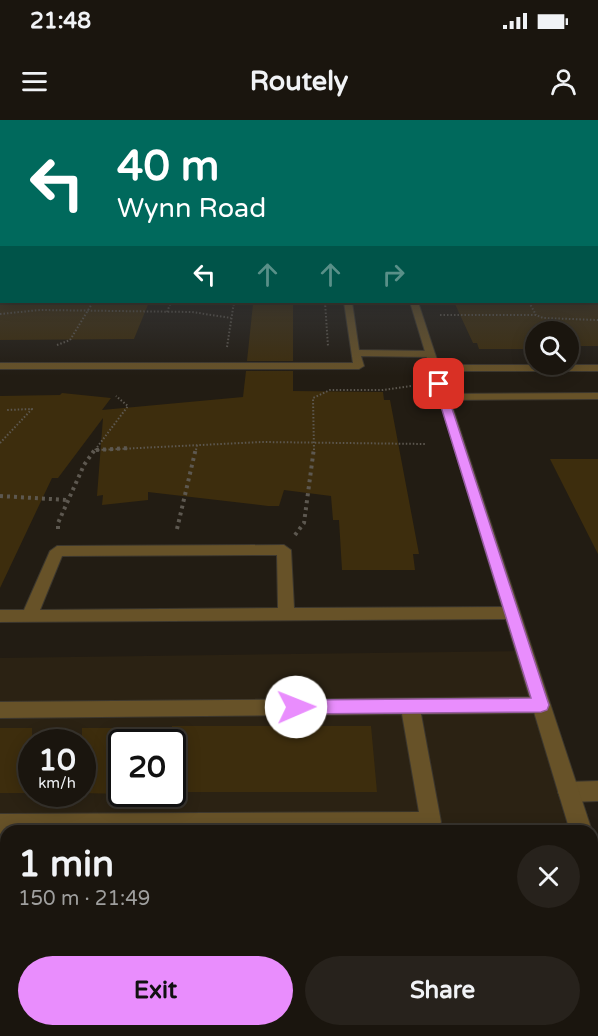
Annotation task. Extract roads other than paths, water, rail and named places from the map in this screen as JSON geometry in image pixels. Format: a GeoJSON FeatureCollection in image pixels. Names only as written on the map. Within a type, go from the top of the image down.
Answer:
{"type":"FeatureCollection","features":[{"type":"Feature","properties":{"kind":"street"},"geometry":{"type":"LineString","coordinates":[[0,366],[359,366],[348,303]]}},
{"type":"Feature","properties":{"kind":"street"},"geometry":{"type":"LineString","coordinates":[[414,303],[579,825]]}},
{"type":"Feature","properties":{"kind":"street"},"geometry":{"type":"LineString","coordinates":[[355,353],[430,354]]}},
{"type":"Feature","properties":{"kind":"street"},"geometry":{"type":"LineString","coordinates":[[434,369],[598,368]]}},
{"type":"Feature","properties":{"kind":"street"},"geometry":{"type":"LineString","coordinates":[[443,397],[598,396]]}},
{"type":"Feature","properties":{"kind":"street"},"geometry":{"type":"LineString","coordinates":[[29,616],[57,551],[284,550],[286,615]]}},
{"type":"Feature","properties":{"kind":"street"},"geometry":{"type":"LineString","coordinates":[[0,616],[512,614]]}},
{"type":"Feature","properties":{"kind":"street"},"geometry":{"type":"LineString","coordinates":[[0,710],[541,705]]}},
{"type":"Feature","properties":{"kind":"street"},"geometry":{"type":"LineString","coordinates":[[0,824],[431,822],[410,706]]}},
{"type":"Feature","properties":{"kind":"street"},"geometry":{"type":"LineString","coordinates":[[568,792],[598,791]]}}]}
